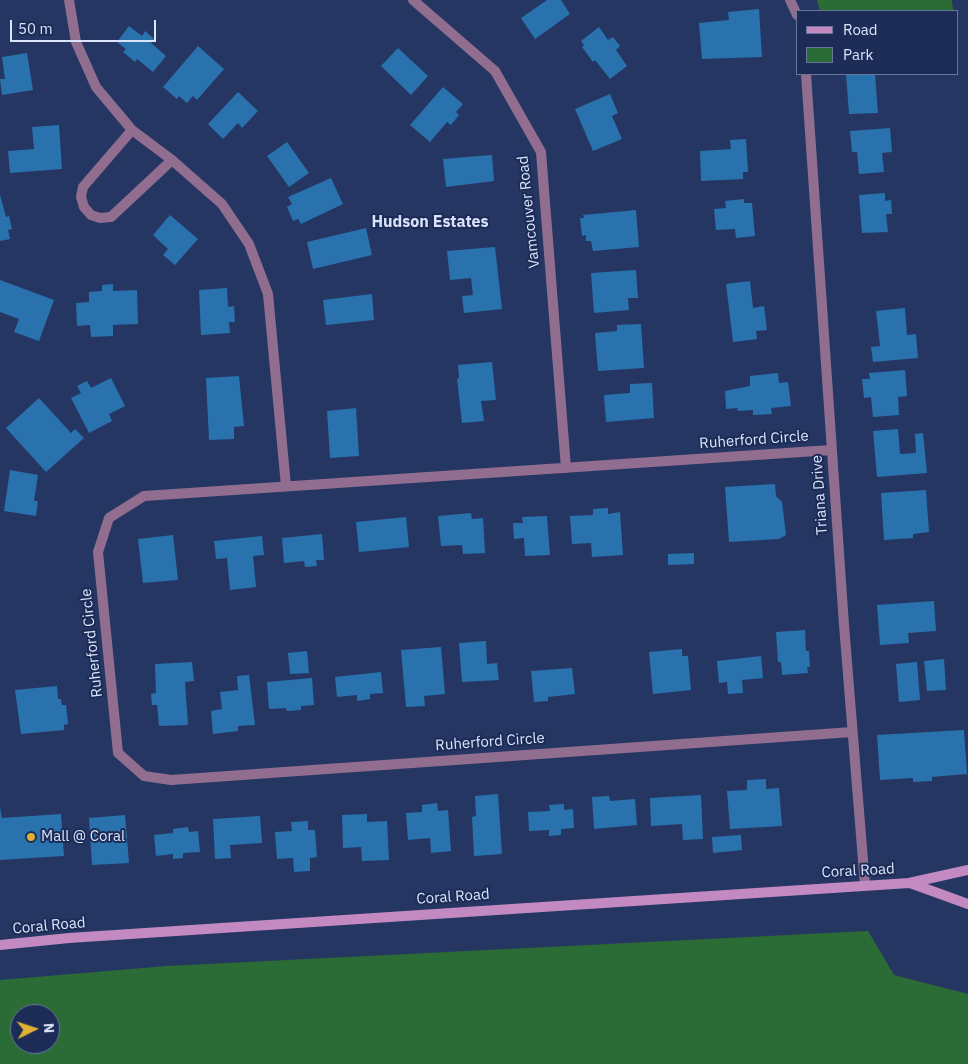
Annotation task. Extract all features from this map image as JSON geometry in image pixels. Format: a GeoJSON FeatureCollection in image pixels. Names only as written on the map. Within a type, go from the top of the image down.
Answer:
{"type":"FeatureCollection","features":[{"type":"Feature","properties":{"kind":"main road","name":"Coral Road"},"geometry":{"type":"LineString","coordinates":[[0,945],[77,938],[909,883],[968,870]]}},
{"type":"Feature","properties":{"kind":"main road","name":"Coral Road"},"geometry":{"type":"LineString","coordinates":[[909,883],[968,904]]}},
{"type":"Feature","properties":{"kind":"street"},"geometry":{"type":"LineString","coordinates":[[69,0],[76,42],[96,87],[132,130],[172,160],[222,204],[249,244],[268,294],[286,486]]}},
{"type":"Feature","properties":{"kind":"street","name":"Vamcouver Road"},"geometry":{"type":"LineString","coordinates":[[413,0],[496,71],[541,152],[566,468]]}},
{"type":"Feature","properties":{"kind":"street"},"geometry":{"type":"LineString","coordinates":[[790,0],[796,13]]}},
{"type":"Feature","properties":{"kind":"street","name":"Triana Drive"},"geometry":{"type":"LineString","coordinates":[[806,75],[831,450],[865,885]]}},
{"type":"Feature","properties":{"kind":"street"},"geometry":{"type":"LineString","coordinates":[[132,130],[83,188],[81,197],[84,207],[91,215],[100,218],[110,217],[172,160]]}},
{"type":"Feature","properties":{"kind":"street","name":"Ruherford Circle"},"geometry":{"type":"LineString","coordinates":[[831,450],[144,496],[109,518],[98,552],[118,753],[144,776],[171,780],[852,732]]}},
{"type":"Feature","properties":{"kind":"green space"},"geometry":{"type":"Polygon","coordinates":[[[817,0],[952,0],[953,10],[820,10],[817,0]]]}},
{"type":"Feature","properties":{"kind":"green space"},"geometry":{"type":"Polygon","coordinates":[[[868,931],[894,975],[968,994],[968,1064],[0,1064],[0,980],[167,966],[868,931]]]}},
{"type":"Feature","properties":{"kind":"building"},"geometry":{"type":"Polygon","coordinates":[[[547,0],[561,0],[570,14],[535,39],[521,18],[547,0]]]}},
{"type":"Feature","properties":{"kind":"building"},"geometry":{"type":"Polygon","coordinates":[[[759,9],[762,57],[702,59],[699,23],[729,20],[728,12],[759,9]]]}},
{"type":"Feature","properties":{"kind":"building"},"geometry":{"type":"Polygon","coordinates":[[[129,26],[142,36],[145,31],[154,39],[151,43],[166,56],[153,72],[137,59],[135,62],[123,52],[126,49],[117,42],[129,26]]]}},
{"type":"Feature","properties":{"kind":"building"},"geometry":{"type":"Polygon","coordinates":[[[599,27],[608,40],[613,37],[620,46],[616,50],[627,66],[610,79],[595,60],[593,62],[582,47],[584,45],[581,41],[599,27]]]}},
{"type":"Feature","properties":{"kind":"building"},"geometry":{"type":"Polygon","coordinates":[[[198,46],[224,69],[197,100],[193,96],[187,103],[179,96],[177,99],[163,87],[198,46]]]}},
{"type":"Feature","properties":{"kind":"building"},"geometry":{"type":"Polygon","coordinates":[[[398,48],[428,76],[411,95],[381,66],[398,48]]]}},
{"type":"Feature","properties":{"kind":"building"},"geometry":{"type":"Polygon","coordinates":[[[27,53],[33,90],[2,95],[0,79],[5,79],[2,57],[27,53]]]}},
{"type":"Feature","properties":{"kind":"building"},"geometry":{"type":"Polygon","coordinates":[[[846,75],[875,75],[878,113],[849,114],[846,75]]]}},
{"type":"Feature","properties":{"kind":"building"},"geometry":{"type":"Polygon","coordinates":[[[443,87],[463,104],[456,112],[459,115],[451,125],[447,122],[430,142],[410,125],[443,87]]]}},
{"type":"Feature","properties":{"kind":"building"},"geometry":{"type":"Polygon","coordinates":[[[238,92],[258,111],[242,128],[238,123],[223,139],[208,124],[238,92]]]}},
{"type":"Feature","properties":{"kind":"building"},"geometry":{"type":"Polygon","coordinates":[[[610,94],[618,113],[612,116],[622,139],[593,151],[575,109],[610,94]]]}},
{"type":"Feature","properties":{"kind":"building"},"geometry":{"type":"Polygon","coordinates":[[[59,125],[62,169],[10,173],[8,151],[34,149],[32,127],[59,125]]]}},
{"type":"Feature","properties":{"kind":"building"},"geometry":{"type":"Polygon","coordinates":[[[890,128],[892,152],[882,153],[884,172],[859,174],[857,152],[852,152],[850,131],[890,128]]]}},
{"type":"Feature","properties":{"kind":"building"},"geometry":{"type":"Polygon","coordinates":[[[746,139],[748,172],[743,172],[743,179],[701,181],[700,151],[731,149],[730,140],[746,139]]]}},
{"type":"Feature","properties":{"kind":"building"},"geometry":{"type":"Polygon","coordinates":[[[287,142],[309,173],[289,187],[267,156],[287,142]]]}},
{"type":"Feature","properties":{"kind":"building"},"geometry":{"type":"Polygon","coordinates":[[[492,155],[494,181],[446,187],[443,159],[492,155]]]}},
{"type":"Feature","properties":{"kind":"building"},"geometry":{"type":"Polygon","coordinates":[[[331,178],[343,204],[301,224],[298,219],[293,221],[287,207],[292,204],[288,197],[331,178]]]}},
{"type":"Feature","properties":{"kind":"building"},"geometry":{"type":"Polygon","coordinates":[[[885,193],[885,201],[891,200],[892,214],[886,214],[888,232],[862,233],[859,195],[885,193]]]}},
{"type":"Feature","properties":{"kind":"building"},"geometry":{"type":"Polygon","coordinates":[[[0,195],[6,217],[9,216],[12,229],[8,230],[10,239],[0,241],[0,195]]]}},
{"type":"Feature","properties":{"kind":"building"},"geometry":{"type":"Polygon","coordinates":[[[744,199],[744,203],[752,203],[755,236],[736,238],[735,229],[716,230],[714,209],[726,208],[725,201],[744,199]]]}},
{"type":"Feature","properties":{"kind":"building"},"geometry":{"type":"Polygon","coordinates":[[[636,210],[639,247],[593,251],[591,241],[586,241],[586,235],[582,236],[580,218],[584,218],[583,215],[636,210]]]}},
{"type":"Feature","properties":{"kind":"building"},"geometry":{"type":"Polygon","coordinates":[[[170,215],[198,239],[175,265],[163,255],[168,249],[153,235],[170,215]]]}},
{"type":"Feature","properties":{"kind":"building"},"geometry":{"type":"Polygon","coordinates":[[[366,228],[372,255],[313,269],[307,242],[366,228]]]}},
{"type":"Feature","properties":{"kind":"building"},"geometry":{"type":"Polygon","coordinates":[[[495,247],[502,309],[464,313],[462,296],[473,295],[471,278],[450,280],[447,251],[495,247]]]}},
{"type":"Feature","properties":{"kind":"building"},"geometry":{"type":"Polygon","coordinates":[[[636,270],[638,298],[628,298],[629,310],[594,313],[591,273],[636,270]]]}},
{"type":"Feature","properties":{"kind":"building"},"geometry":{"type":"Polygon","coordinates":[[[0,280],[54,300],[39,341],[14,332],[19,319],[0,312],[0,280]]]}},
{"type":"Feature","properties":{"kind":"building"},"geometry":{"type":"Polygon","coordinates":[[[750,281],[753,308],[764,306],[767,330],[756,331],[757,339],[733,342],[726,284],[750,281]]]}},
{"type":"Feature","properties":{"kind":"building"},"geometry":{"type":"Polygon","coordinates":[[[113,284],[113,291],[137,290],[138,324],[113,325],[113,336],[91,337],[90,325],[77,326],[76,303],[89,302],[89,292],[102,291],[102,285],[113,284]]]}},
{"type":"Feature","properties":{"kind":"building"},"geometry":{"type":"Polygon","coordinates":[[[227,288],[228,307],[234,306],[235,322],[229,322],[230,333],[201,335],[199,290],[227,288]]]}},
{"type":"Feature","properties":{"kind":"building"},"geometry":{"type":"Polygon","coordinates":[[[372,294],[374,320],[326,325],[323,300],[372,294]]]}},
{"type":"Feature","properties":{"kind":"building"},"geometry":{"type":"Polygon","coordinates":[[[905,308],[907,335],[916,334],[918,358],[873,362],[871,347],[880,346],[876,311],[905,308]]]}},
{"type":"Feature","properties":{"kind":"building"},"geometry":{"type":"Polygon","coordinates":[[[641,324],[644,368],[598,371],[595,333],[617,331],[617,325],[641,324]]]}},
{"type":"Feature","properties":{"kind":"building"},"geometry":{"type":"Polygon","coordinates":[[[492,362],[496,400],[481,401],[484,421],[462,423],[457,379],[459,378],[458,365],[492,362]]]}},
{"type":"Feature","properties":{"kind":"building"},"geometry":{"type":"Polygon","coordinates":[[[905,370],[907,396],[898,397],[899,415],[873,417],[871,397],[864,398],[862,379],[870,379],[869,373],[905,370]]]}},
{"type":"Feature","properties":{"kind":"building"},"geometry":{"type":"Polygon","coordinates":[[[778,373],[779,383],[788,382],[791,406],[771,408],[772,414],[753,415],[753,410],[738,411],[737,408],[726,409],[725,391],[750,386],[750,376],[778,373]]]}},
{"type":"Feature","properties":{"kind":"building"},"geometry":{"type":"Polygon","coordinates":[[[239,376],[244,426],[234,427],[234,439],[209,440],[206,378],[239,376]]]}},
{"type":"Feature","properties":{"kind":"building"},"geometry":{"type":"Polygon","coordinates":[[[111,378],[125,406],[109,414],[112,421],[89,433],[71,398],[81,393],[77,386],[87,381],[91,388],[111,378]]]}},
{"type":"Feature","properties":{"kind":"building"},"geometry":{"type":"Polygon","coordinates":[[[652,383],[654,418],[606,422],[604,395],[630,393],[630,384],[652,383]]]}},
{"type":"Feature","properties":{"kind":"building"},"geometry":{"type":"Polygon","coordinates":[[[39,398],[71,433],[75,429],[84,438],[46,472],[6,428],[39,398]]]}},
{"type":"Feature","properties":{"kind":"building"},"geometry":{"type":"Polygon","coordinates":[[[356,408],[359,456],[330,458],[327,411],[356,408]]]}},
{"type":"Feature","properties":{"kind":"building"},"geometry":{"type":"Polygon","coordinates":[[[898,429],[900,454],[916,453],[915,434],[923,433],[927,473],[877,477],[873,431],[898,429]]]}},
{"type":"Feature","properties":{"kind":"building"},"geometry":{"type":"Polygon","coordinates":[[[10,470],[38,475],[34,501],[38,501],[36,516],[4,511],[10,470]]]}},
{"type":"Feature","properties":{"kind":"building"},"geometry":{"type":"Polygon","coordinates":[[[775,484],[776,496],[782,502],[786,535],[779,539],[729,542],[725,487],[775,484]]]}},
{"type":"Feature","properties":{"kind":"building"},"geometry":{"type":"Polygon","coordinates":[[[926,490],[929,532],[913,534],[913,538],[884,540],[881,493],[926,490]]]}},
{"type":"Feature","properties":{"kind":"building"},"geometry":{"type":"Polygon","coordinates":[[[608,508],[608,514],[620,512],[623,555],[592,557],[591,543],[572,544],[570,516],[593,515],[593,509],[608,508]]]}},
{"type":"Feature","properties":{"kind":"building"},"geometry":{"type":"Polygon","coordinates":[[[471,513],[472,519],[483,518],[485,553],[463,554],[462,545],[441,546],[438,516],[471,513]]]}},
{"type":"Feature","properties":{"kind":"building"},"geometry":{"type":"Polygon","coordinates":[[[547,516],[550,555],[525,556],[524,538],[514,539],[513,523],[523,523],[522,517],[547,516]]]}},
{"type":"Feature","properties":{"kind":"building"},"geometry":{"type":"Polygon","coordinates":[[[406,517],[409,547],[359,552],[356,522],[406,517]]]}},
{"type":"Feature","properties":{"kind":"building"},"geometry":{"type":"Polygon","coordinates":[[[322,534],[324,560],[316,560],[317,566],[305,567],[304,561],[284,563],[282,538],[322,534]]]}},
{"type":"Feature","properties":{"kind":"building"},"geometry":{"type":"Polygon","coordinates":[[[173,535],[178,580],[143,583],[138,539],[173,535]]]}},
{"type":"Feature","properties":{"kind":"building"},"geometry":{"type":"Polygon","coordinates":[[[262,536],[264,555],[253,556],[256,587],[230,590],[227,558],[216,559],[214,541],[262,536]]]}},
{"type":"Feature","properties":{"kind":"building"},"geometry":{"type":"Polygon","coordinates":[[[694,553],[694,564],[668,565],[668,554],[694,553]]]}},
{"type":"Feature","properties":{"kind":"building"},"geometry":{"type":"Polygon","coordinates":[[[934,601],[936,631],[908,633],[909,643],[880,645],[877,605],[934,601]]]}},
{"type":"Feature","properties":{"kind":"building"},"geometry":{"type":"Polygon","coordinates":[[[805,630],[806,651],[809,651],[810,667],[807,667],[808,673],[782,675],[781,662],[778,662],[776,632],[805,630]]]}},
{"type":"Feature","properties":{"kind":"building"},"geometry":{"type":"Polygon","coordinates":[[[486,641],[487,664],[497,663],[499,680],[462,682],[459,643],[486,641]]]}},
{"type":"Feature","properties":{"kind":"building"},"geometry":{"type":"Polygon","coordinates":[[[441,647],[445,694],[424,696],[425,706],[406,707],[401,650],[441,647]]]}},
{"type":"Feature","properties":{"kind":"building"},"geometry":{"type":"Polygon","coordinates":[[[682,649],[682,656],[688,656],[691,690],[653,694],[649,652],[682,649]]]}},
{"type":"Feature","properties":{"kind":"building"},"geometry":{"type":"Polygon","coordinates":[[[307,651],[309,673],[290,674],[288,653],[307,651]]]}},
{"type":"Feature","properties":{"kind":"building"},"geometry":{"type":"Polygon","coordinates":[[[761,656],[763,678],[742,680],[743,693],[728,694],[727,682],[719,683],[717,661],[761,656]]]}},
{"type":"Feature","properties":{"kind":"building"},"geometry":{"type":"Polygon","coordinates":[[[944,659],[946,690],[927,691],[924,661],[944,659]]]}},
{"type":"Feature","properties":{"kind":"building"},"geometry":{"type":"Polygon","coordinates":[[[192,662],[194,681],[185,682],[188,725],[159,726],[157,705],[152,705],[151,694],[156,693],[155,664],[192,662]]]}},
{"type":"Feature","properties":{"kind":"building"},"geometry":{"type":"Polygon","coordinates":[[[917,662],[920,700],[899,702],[896,664],[917,662]]]}},
{"type":"Feature","properties":{"kind":"building"},"geometry":{"type":"Polygon","coordinates":[[[572,668],[575,694],[548,697],[548,701],[534,702],[531,671],[572,668]]]}},
{"type":"Feature","properties":{"kind":"building"},"geometry":{"type":"Polygon","coordinates":[[[381,672],[383,693],[370,694],[370,699],[357,701],[357,695],[337,697],[335,677],[381,672]]]}},
{"type":"Feature","properties":{"kind":"building"},"geometry":{"type":"Polygon","coordinates":[[[249,675],[255,725],[238,726],[238,731],[213,734],[211,711],[222,709],[220,692],[238,690],[237,676],[249,675]]]}},
{"type":"Feature","properties":{"kind":"building"},"geometry":{"type":"Polygon","coordinates":[[[312,678],[314,705],[301,706],[301,710],[287,711],[286,708],[269,709],[267,682],[312,678]]]}},
{"type":"Feature","properties":{"kind":"building"},"geometry":{"type":"Polygon","coordinates":[[[57,686],[58,699],[61,699],[62,705],[66,705],[68,724],[64,725],[64,730],[21,734],[15,690],[57,686]]]}},
{"type":"Feature","properties":{"kind":"building"},"geometry":{"type":"Polygon","coordinates":[[[964,730],[967,774],[932,777],[932,781],[913,782],[913,778],[880,780],[877,735],[964,730]]]}},
{"type":"Feature","properties":{"kind":"building"},"geometry":{"type":"Polygon","coordinates":[[[766,779],[766,789],[779,788],[782,826],[730,829],[727,791],[747,790],[747,780],[766,779]]]}},
{"type":"Feature","properties":{"kind":"building"},"geometry":{"type":"Polygon","coordinates":[[[498,794],[502,854],[474,856],[472,817],[476,816],[475,796],[498,794]]]}},
{"type":"Feature","properties":{"kind":"building"},"geometry":{"type":"Polygon","coordinates":[[[701,795],[703,839],[683,840],[682,824],[651,826],[650,798],[701,795]]]}},
{"type":"Feature","properties":{"kind":"building"},"geometry":{"type":"Polygon","coordinates":[[[609,796],[610,801],[635,799],[637,825],[594,829],[592,797],[609,796]]]}},
{"type":"Feature","properties":{"kind":"building"},"geometry":{"type":"Polygon","coordinates":[[[437,803],[438,811],[448,810],[451,851],[431,853],[430,838],[408,840],[406,813],[422,812],[422,805],[437,803]]]}},
{"type":"Feature","properties":{"kind":"building"},"geometry":{"type":"Polygon","coordinates":[[[564,804],[564,810],[573,809],[574,828],[561,829],[561,835],[549,836],[549,830],[529,831],[528,812],[550,811],[549,805],[564,804]]]}},
{"type":"Feature","properties":{"kind":"building","name":"Mall @ Coral"},"geometry":{"type":"Polygon","coordinates":[[[0,807],[2,818],[61,814],[64,856],[0,860],[0,807]]]}},
{"type":"Feature","properties":{"kind":"building"},"geometry":{"type":"Polygon","coordinates":[[[367,814],[367,822],[387,821],[389,860],[362,861],[361,847],[343,848],[342,815],[367,814]]]}},
{"type":"Feature","properties":{"kind":"building"},"geometry":{"type":"Polygon","coordinates":[[[125,815],[129,863],[92,865],[89,818],[125,815]]]}},
{"type":"Feature","properties":{"kind":"building"},"geometry":{"type":"Polygon","coordinates":[[[260,816],[262,843],[230,845],[231,858],[215,859],[213,819],[260,816]]]}},
{"type":"Feature","properties":{"kind":"building"},"geometry":{"type":"Polygon","coordinates":[[[308,821],[308,830],[315,830],[317,857],[310,858],[310,871],[294,872],[293,858],[277,859],[275,832],[292,831],[291,822],[308,821]]]}},
{"type":"Feature","properties":{"kind":"building"},"geometry":{"type":"Polygon","coordinates":[[[188,827],[189,832],[198,831],[200,852],[183,853],[183,858],[173,859],[173,854],[156,856],[154,835],[173,833],[173,829],[188,827]]]}},
{"type":"Feature","properties":{"kind":"building"},"geometry":{"type":"Polygon","coordinates":[[[741,835],[742,850],[713,853],[712,837],[741,835]]]}},
{"type":"Feature","properties":{"kind":"place","name":"Mall @ Coral"},"geometry":{"type":"Point","coordinates":[31,837]}},
{"type":"Feature","properties":{"kind":"district","name":"Hudson Estates"},"geometry":{"type":"Point","coordinates":[430,222]}}]}
